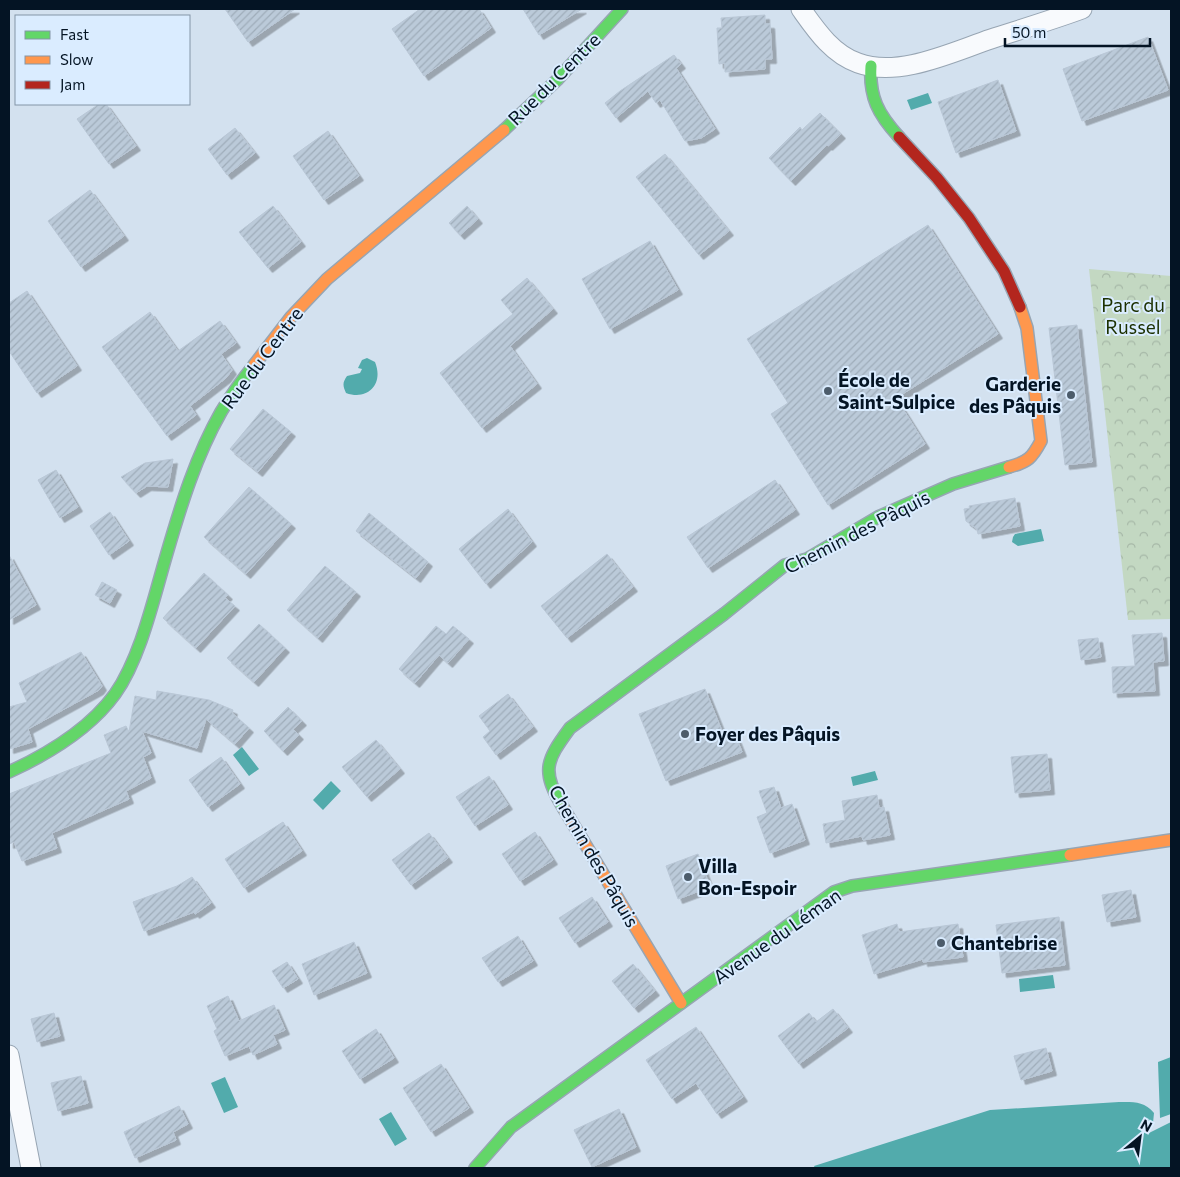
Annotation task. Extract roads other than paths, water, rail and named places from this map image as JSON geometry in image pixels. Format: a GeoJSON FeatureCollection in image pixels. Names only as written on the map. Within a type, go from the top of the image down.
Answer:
{"type":"FeatureCollection","features":[{"type":"Feature","properties":{"kind":"street","name":"Rue du Centre"},"geometry":{"type":"LineString","coordinates":[[9,772],[25,765],[72,734],[114,696],[146,622],[184,495],[202,449],[221,412],[240,383],[284,326],[310,295],[349,260],[488,144],[547,90],[622,9]]}},
{"type":"Feature","properties":{"kind":"street"},"geometry":{"type":"LineString","coordinates":[[802,9],[821,38],[845,57],[871,66],[892,67],[924,62],[1082,9]]}},
{"type":"Feature","properties":{"kind":"street","name":"Chemin des Pâquis"},"geometry":{"type":"LineString","coordinates":[[681,1003],[558,799],[549,780],[550,760],[560,742],[570,728],[724,614],[785,565],[807,559],[878,517],[953,484],[1024,463],[1034,455],[1041,441],[1027,328],[1021,309],[1004,271],[969,218],[936,178],[885,122],[872,99],[870,84],[871,66]]}},
{"type":"Feature","properties":{"kind":"street","name":"Avenue du Léman"},"geometry":{"type":"LineString","coordinates":[[475,1168],[511,1127],[834,892],[852,886],[1171,840]]}},
{"type":"Feature","properties":{"kind":"street"},"geometry":{"type":"LineString","coordinates":[[9,1055],[31,1168]]}},
{"type":"Feature","properties":{"kind":"place","name":"École de Saint-Sulpice"},"geometry":{"type":"Point","coordinates":[828,391]}},
{"type":"Feature","properties":{"kind":"place","name":"Garderie des Pâquis"},"geometry":{"type":"Point","coordinates":[1071,395]}},
{"type":"Feature","properties":{"kind":"place","name":"Foyer des Pâquis"},"geometry":{"type":"Point","coordinates":[685,734]}},
{"type":"Feature","properties":{"kind":"place","name":"Villa Bon-Espoir"},"geometry":{"type":"Point","coordinates":[688,877]}},
{"type":"Feature","properties":{"kind":"place","name":"Chantebrise"},"geometry":{"type":"Point","coordinates":[941,943]}},
{"type":"Feature","properties":{"kind":"park label","name":"Parc du Russel"},"geometry":{"type":"Point","coordinates":[1133,316]}}]}
